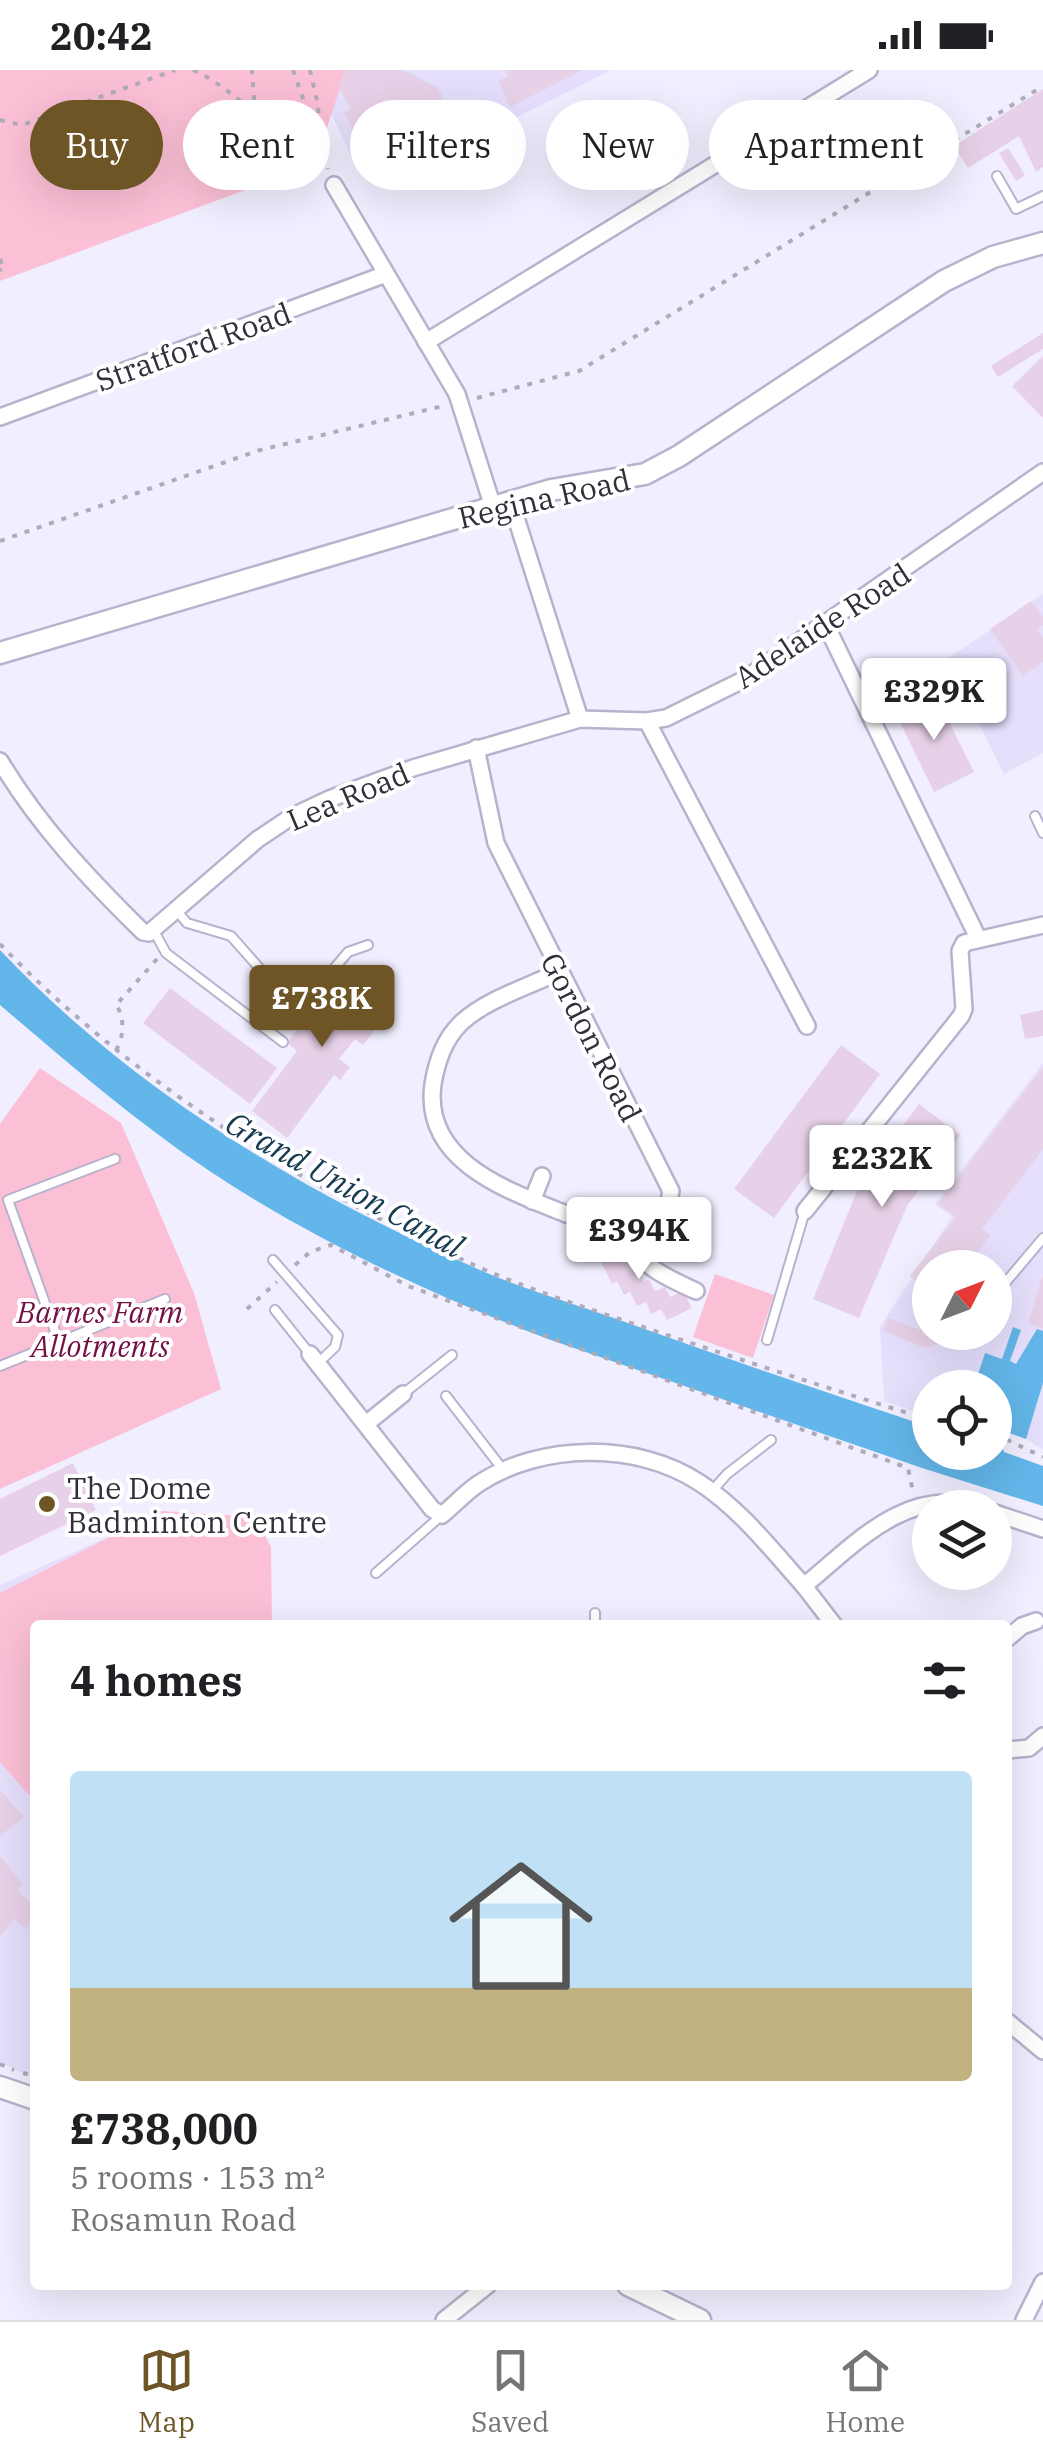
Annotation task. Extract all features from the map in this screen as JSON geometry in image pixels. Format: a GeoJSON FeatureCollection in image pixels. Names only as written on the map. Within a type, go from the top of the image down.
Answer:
{"type":"FeatureCollection","features":[{"type":"Feature","properties":{"kind":"street"},"geometry":{"type":"LineString","coordinates":[[426,342],[868,70]]}},
{"type":"Feature","properties":{"kind":"street"},"geometry":{"type":"LineString","coordinates":[[334,184],[461,402],[580,719]]}},
{"type":"Feature","properties":{"kind":"street","name":"Regina Road"},"geometry":{"type":"LineString","coordinates":[[0,652],[502,504],[568,486],[624,480],[663,466],[944,281],[993,257],[1043,243]]}},
{"type":"Feature","properties":{"kind":"street","name":"Stratford Road"},"geometry":{"type":"LineString","coordinates":[[0,417],[386,274]]}},
{"type":"Feature","properties":{"kind":"street","name":"Adelaide Road"},"geometry":{"type":"LineString","coordinates":[[580,719],[646,722],[666,718],[745,678],[1043,472]]}},
{"type":"Feature","properties":{"kind":"street"},"geometry":{"type":"LineString","coordinates":[[826,625],[978,938]]}},
{"type":"Feature","properties":{"kind":"street","name":"Lea Road"},"geometry":{"type":"LineString","coordinates":[[152,932],[232,860],[291,817],[367,784],[580,719]]}},
{"type":"Feature","properties":{"kind":"street"},"geometry":{"type":"LineString","coordinates":[[646,722],[807,1026]]}},
{"type":"Feature","properties":{"kind":"street","name":"Gordon Road"},"geometry":{"type":"LineString","coordinates":[[476,748],[496,843],[671,1192],[669,1204],[642,1247],[643,1261],[653,1272],[696,1291]]}},
{"type":"Feature","properties":{"kind":"street"},"geometry":{"type":"LineString","coordinates":[[0,761],[50,834],[143,932],[152,932]]}},
{"type":"Feature","properties":{"kind":"street"},"geometry":{"type":"LineString","coordinates":[[805,1211],[961,1016],[964,1009],[960,951],[964,943],[1043,925]]}},
{"type":"Feature","properties":{"kind":"street"},"geometry":{"type":"LineString","coordinates":[[558,972],[463,1021],[447,1040],[436,1065],[432,1095],[436,1120],[446,1142],[462,1162],[483,1178],[566,1214]]}},
{"type":"Feature","properties":{"kind":"street"},"geometry":{"type":"LineString","coordinates":[[532,1201],[542,1176]]}},
{"type":"Feature","properties":{"kind":"street"},"geometry":{"type":"LineString","coordinates":[[314,1359],[432,1508],[442,1514],[478,1484],[563,1454],[611,1453],[654,1460],[699,1482],[740,1516],[830,1620]]}},
{"type":"Feature","properties":{"kind":"street"},"geometry":{"type":"LineString","coordinates":[[366,1424],[403,1394]]}},
{"type":"Feature","properties":{"kind":"street"},"geometry":{"type":"LineString","coordinates":[[804,1586],[879,1524],[912,1507]]}},
{"type":"Feature","properties":{"kind":"street"},"geometry":{"type":"LineString","coordinates":[[1012,1519],[1043,1529]]}},
{"type":"Feature","properties":{"kind":"street"},"geometry":{"type":"LineString","coordinates":[[1012,1635],[1036,1622]]}},
{"type":"Feature","properties":{"kind":"street"},"geometry":{"type":"LineString","coordinates":[[1012,1750],[1029,1748],[1043,1736]]}},
{"type":"Feature","properties":{"kind":"street"},"geometry":{"type":"LineString","coordinates":[[1012,2025],[1043,2051]]}},
{"type":"Feature","properties":{"kind":"street"},"geometry":{"type":"LineString","coordinates":[[0,2088],[30,2097]]}},
{"type":"Feature","properties":{"kind":"street"},"geometry":{"type":"LineString","coordinates":[[1024,2320],[1043,2282]]}},
{"type":"Feature","properties":{"kind":"street"},"geometry":{"type":"LineString","coordinates":[[444,2320],[482,2290]]}},
{"type":"Feature","properties":{"kind":"street"},"geometry":{"type":"LineString","coordinates":[[638,2290],[700,2320]]}},
{"type":"Feature","properties":{"kind":"lane"},"geometry":{"type":"LineString","coordinates":[[996,176],[1016,209],[1043,196]]}},
{"type":"Feature","properties":{"kind":"lane"},"geometry":{"type":"LineString","coordinates":[[1035,816],[1043,834]]}},
{"type":"Feature","properties":{"kind":"lane"},"geometry":{"type":"LineString","coordinates":[[176,911],[187,923],[230,936],[292,1005],[315,992],[348,952],[368,945]]}},
{"type":"Feature","properties":{"kind":"lane"},"geometry":{"type":"LineString","coordinates":[[152,932],[166,953],[282,1042]]}},
{"type":"Feature","properties":{"kind":"lane"},"geometry":{"type":"LineString","coordinates":[[59,1342],[8,1200],[115,1159]]}},
{"type":"Feature","properties":{"kind":"lane"},"geometry":{"type":"LineString","coordinates":[[768,1340],[805,1211]]}},
{"type":"Feature","properties":{"kind":"lane"},"geometry":{"type":"LineString","coordinates":[[1012,1275],[1043,1238]]}},
{"type":"Feature","properties":{"kind":"lane"},"geometry":{"type":"LineString","coordinates":[[273,1260],[338,1335],[334,1347],[314,1359],[275,1310]]}},
{"type":"Feature","properties":{"kind":"lane"},"geometry":{"type":"LineString","coordinates":[[0,1366],[164,1299]]}},
{"type":"Feature","properties":{"kind":"lane"},"geometry":{"type":"LineString","coordinates":[[403,1394],[452,1355]]}},
{"type":"Feature","properties":{"kind":"lane"},"geometry":{"type":"LineString","coordinates":[[446,1396],[504,1472]]}},
{"type":"Feature","properties":{"kind":"lane"},"geometry":{"type":"LineString","coordinates":[[711,1492],[727,1474],[771,1440]]}},
{"type":"Feature","properties":{"kind":"lane"},"geometry":{"type":"LineString","coordinates":[[376,1572],[442,1514]]}},
{"type":"Feature","properties":{"kind":"lane"},"geometry":{"type":"LineString","coordinates":[[595,1613],[595,1620]]}},
{"type":"Feature","properties":{"kind":"path"},"geometry":{"type":"LineString","coordinates":[[0,120],[22,125],[175,70]]}},
{"type":"Feature","properties":{"kind":"path"},"geometry":{"type":"LineString","coordinates":[[193,70],[234,100]]}},
{"type":"Feature","properties":{"kind":"path"},"geometry":{"type":"LineString","coordinates":[[251,100],[252,70]]}},
{"type":"Feature","properties":{"kind":"path"},"geometry":{"type":"LineString","coordinates":[[293,70],[303,100]]}},
{"type":"Feature","properties":{"kind":"path"},"geometry":{"type":"LineString","coordinates":[[310,70],[317,100]]}},
{"type":"Feature","properties":{"kind":"path"},"geometry":{"type":"LineString","coordinates":[[0,541],[260,450],[578,370],[1043,86]]}},
{"type":"Feature","properties":{"kind":"path"},"geometry":{"type":"LineString","coordinates":[[330,174],[334,184]]}},
{"type":"Feature","properties":{"kind":"path"},"geometry":{"type":"LineString","coordinates":[[0,259],[4,269],[0,270]]}},
{"type":"Feature","properties":{"kind":"path"},"geometry":{"type":"LineString","coordinates":[[116,1050],[123,1040],[116,1005],[158,958],[152,932]]}},
{"type":"Feature","properties":{"kind":"path"},"geometry":{"type":"LineString","coordinates":[[0,944],[40,986],[116,1050],[233,1136],[460,1259],[594,1310],[912,1414]]}},
{"type":"Feature","properties":{"kind":"path"},"geometry":{"type":"LineString","coordinates":[[247,1308],[310,1252],[331,1245],[408,1286],[908,1468],[912,1490]]}},
{"type":"Feature","properties":{"kind":"path"},"geometry":{"type":"LineString","coordinates":[[1012,1441],[1043,1457]]}},
{"type":"Feature","properties":{"kind":"path"},"geometry":{"type":"LineString","coordinates":[[0,2064],[30,2074]]}},
{"type":"Feature","properties":{"kind":"shaded area"},"geometry":{"type":"Polygon","coordinates":[[[343,70],[611,70],[526,112],[526,100],[350,100],[350,154],[330,106],[343,70]]]}},
{"type":"Feature","properties":{"kind":"shaded area"},"geometry":{"type":"Polygon","coordinates":[[[1043,594],[1043,753],[1004,774],[947,659],[1043,594]]]}},
{"type":"Feature","properties":{"kind":"shaded area"},"geometry":{"type":"Polygon","coordinates":[[[1043,1063],[1043,1450],[1012,1435],[1012,1370],[912,1370],[912,1411],[884,1401],[880,1327],[912,1278],[912,1350],[1012,1350],[1012,1250],[930,1250],[952,1217],[935,1204],[1043,1063]]]}},
{"type":"Feature","properties":{"kind":"shaded area"},"geometry":{"type":"Polygon","coordinates":[[[160,1514],[256,1517],[269,1546],[50,1620],[30,1620],[30,2074],[0,2062],[0,1585],[160,1514]]]}},
{"type":"Feature","properties":{"kind":"green space"},"geometry":{"type":"Polygon","coordinates":[[[0,70],[346,70],[330,119],[330,100],[183,100],[183,190],[245,190],[0,281],[0,70]]]}},
{"type":"Feature","properties":{"kind":"green space","name":"Barnes Farm Allotments"},"geometry":{"type":"Polygon","coordinates":[[[40,1068],[121,1123],[194,1293],[221,1389],[0,1489],[0,1124],[40,1068]]]}},
{"type":"Feature","properties":{"kind":"green space"},"geometry":{"type":"Polygon","coordinates":[[[715,1274],[774,1295],[753,1358],[693,1337],[715,1274]]]}},
{"type":"Feature","properties":{"kind":"green space"},"geometry":{"type":"Polygon","coordinates":[[[161,1511],[255,1517],[271,1547],[272,1620],[30,1620],[30,1796],[0,1762],[0,1593],[161,1511]]]}},
{"type":"Feature","properties":{"kind":"water"},"geometry":{"type":"Polygon","coordinates":[[[0,950],[104,1047],[161,1091],[280,1169],[406,1236],[506,1281],[912,1421],[912,1465],[548,1339],[416,1284],[331,1242],[248,1196],[181,1151],[0,1005],[0,950]]]}},
{"type":"Feature","properties":{"kind":"water"},"geometry":{"type":"Polygon","coordinates":[[[1013,1327],[1021,1330],[1010,1361],[1016,1364],[1037,1329],[1043,1331],[1043,1383],[1026,1439],[1012,1434],[1012,1370],[980,1370],[985,1353],[1002,1359],[1005,1350],[1012,1350],[1013,1327]]]}},
{"type":"Feature","properties":{"kind":"water"},"geometry":{"type":"Polygon","coordinates":[[[1012,1455],[1043,1466],[1043,1506],[1012,1496],[1012,1490],[992,1490],[928,1470],[1012,1470],[1012,1455]]]}},
{"type":"Feature","properties":{"kind":"building"},"geometry":{"type":"Polygon","coordinates":[[[345,70],[403,70],[438,88],[444,100],[350,100],[350,107],[338,88],[345,70]]]}},
{"type":"Feature","properties":{"kind":"building"},"geometry":{"type":"Polygon","coordinates":[[[505,70],[583,70],[524,100],[507,100],[498,81],[508,76],[505,70]]]}},
{"type":"Feature","properties":{"kind":"building"},"geometry":{"type":"Polygon","coordinates":[[[1043,89],[1043,167],[1036,172],[1019,136],[968,168],[959,154],[959,143],[1043,89]]]}},
{"type":"Feature","properties":{"kind":"building"},"geometry":{"type":"Polygon","coordinates":[[[1008,148],[1025,175],[1016,181],[999,153],[1008,148]]]}},
{"type":"Feature","properties":{"kind":"building"},"geometry":{"type":"Polygon","coordinates":[[[1043,333],[1043,349],[998,377],[991,366],[1043,333]]]}},
{"type":"Feature","properties":{"kind":"building"},"geometry":{"type":"Polygon","coordinates":[[[1043,356],[1043,418],[1012,386],[1043,356]]]}},
{"type":"Feature","properties":{"kind":"building"},"geometry":{"type":"Polygon","coordinates":[[[1031,601],[1043,617],[1043,625],[1037,629],[1043,638],[1043,662],[1023,676],[990,629],[1031,601]]]}},
{"type":"Feature","properties":{"kind":"building"},"geometry":{"type":"Polygon","coordinates":[[[927,696],[930,702],[937,698],[974,772],[934,792],[895,712],[927,696]]]}},
{"type":"Feature","properties":{"kind":"building"},"geometry":{"type":"Polygon","coordinates":[[[344,968],[393,1006],[363,1045],[355,1039],[339,1059],[350,1067],[340,1080],[334,1075],[287,1138],[252,1111],[297,1051],[287,1043],[344,968]]]}},
{"type":"Feature","properties":{"kind":"building"},"geometry":{"type":"Polygon","coordinates":[[[170,988],[277,1068],[250,1104],[143,1023],[170,988]]]}},
{"type":"Feature","properties":{"kind":"building"},"geometry":{"type":"Polygon","coordinates":[[[1043,1010],[1043,1036],[1025,1039],[1020,1015],[1043,1010]]]}},
{"type":"Feature","properties":{"kind":"building"},"geometry":{"type":"Polygon","coordinates":[[[841,1045],[880,1074],[774,1218],[734,1189],[841,1045]]]}},
{"type":"Feature","properties":{"kind":"building"},"geometry":{"type":"Polygon","coordinates":[[[1043,1067],[1043,1149],[982,1229],[991,1235],[980,1250],[930,1250],[956,1217],[938,1204],[1043,1067]]]}},
{"type":"Feature","properties":{"kind":"building"},"geometry":{"type":"Polygon","coordinates":[[[919,1104],[960,1135],[907,1206],[859,1318],[813,1299],[861,1181],[919,1104]]]}},
{"type":"Feature","properties":{"kind":"building"},"geometry":{"type":"Polygon","coordinates":[[[620,1233],[626,1245],[620,1248],[632,1271],[638,1268],[644,1282],[649,1279],[655,1291],[665,1287],[670,1297],[683,1291],[692,1308],[667,1320],[661,1309],[651,1314],[646,1302],[637,1306],[630,1292],[624,1295],[617,1281],[612,1284],[599,1258],[606,1255],[600,1243],[620,1233]]]}},
{"type":"Feature","properties":{"kind":"building"},"geometry":{"type":"Polygon","coordinates":[[[1043,1277],[1043,1328],[1028,1324],[1043,1277]]]}},
{"type":"Feature","properties":{"kind":"building"},"geometry":{"type":"Polygon","coordinates":[[[888,1318],[912,1327],[912,1342],[883,1331],[888,1318]]]}},
{"type":"Feature","properties":{"kind":"building","name":"The Dome Badminton Centre"},"geometry":{"type":"Polygon","coordinates":[[[73,1463],[96,1510],[0,1556],[0,1499],[73,1463]]]}},
{"type":"Feature","properties":{"kind":"building"},"geometry":{"type":"Polygon","coordinates":[[[0,1790],[24,1817],[0,1836],[0,1790]]]}},
{"type":"Feature","properties":{"kind":"building"},"geometry":{"type":"Polygon","coordinates":[[[0,1856],[23,1885],[17,1890],[30,1902],[30,1925],[26,1929],[14,1919],[0,1936],[0,1856]]]}},
{"type":"Feature","properties":{"kind":"place","name":"The Dome Badminton Centre"},"geometry":{"type":"Point","coordinates":[47,1504]}},
{"type":"Feature","properties":{"kind":"water label","name":"Grand Union Canal"},"geometry":{"type":"Point","coordinates":[345,1184]}}]}
